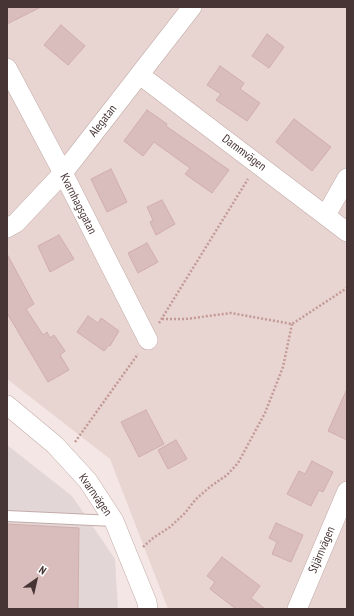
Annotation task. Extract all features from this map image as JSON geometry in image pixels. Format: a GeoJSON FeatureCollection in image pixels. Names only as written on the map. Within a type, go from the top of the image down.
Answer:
{"type":"FeatureCollection","features":[{"type":"Feature","properties":{"kind":"street","name":"Alegatan"},"geometry":{"type":"LineString","coordinates":[[7,228],[16,224],[63,173],[192,7]]}},
{"type":"Feature","properties":{"kind":"street","name":"Kvarnhagsgatan"},"geometry":{"type":"LineString","coordinates":[[7,68],[63,173],[148,340]]}},
{"type":"Feature","properties":{"kind":"street","name":"Dammvägen"},"geometry":{"type":"LineString","coordinates":[[140,75],[347,232]]}},
{"type":"Feature","properties":{"kind":"street"},"geometry":{"type":"LineString","coordinates":[[326,215],[347,178]]}},
{"type":"Feature","properties":{"kind":"street","name":"Kvarnvägen"},"geometry":{"type":"LineString","coordinates":[[7,405],[55,445],[88,481],[114,521],[147,602],[148,609]]}},
{"type":"Feature","properties":{"kind":"street","name":"Stjärnvägen"},"geometry":{"type":"LineString","coordinates":[[297,609],[347,491]]}},
{"type":"Feature","properties":{"kind":"lane"},"geometry":{"type":"LineString","coordinates":[[7,516],[114,521]]}},
{"type":"Feature","properties":{"kind":"path"},"geometry":{"type":"LineString","coordinates":[[65,455],[148,340],[258,164]]}},
{"type":"Feature","properties":{"kind":"path"},"geometry":{"type":"LineString","coordinates":[[161,319],[186,319],[231,313],[292,324],[347,288]]}},
{"type":"Feature","properties":{"kind":"path"},"geometry":{"type":"LineString","coordinates":[[129,559],[153,538],[170,527],[185,513],[196,499],[227,475],[238,463],[265,413],[283,367],[292,324]]}},
{"type":"Feature","properties":{"kind":"shaded area"},"geometry":{"type":"Polygon","coordinates":[[[7,7],[347,7],[347,609],[168,609],[110,459],[7,379],[7,7]]]}},
{"type":"Feature","properties":{"kind":"shaded area"},"geometry":{"type":"Polygon","coordinates":[[[7,445],[72,496],[115,559],[118,609],[7,609],[7,445]]]}},
{"type":"Feature","properties":{"kind":"building"},"geometry":{"type":"Polygon","coordinates":[[[7,7],[41,7],[7,24],[7,7]]]}},
{"type":"Feature","properties":{"kind":"building"},"geometry":{"type":"Polygon","coordinates":[[[61,25],[85,46],[68,65],[44,45],[61,25]]]}},
{"type":"Feature","properties":{"kind":"building"},"geometry":{"type":"Polygon","coordinates":[[[267,34],[284,47],[269,68],[252,56],[267,34]]]}},
{"type":"Feature","properties":{"kind":"building"},"geometry":{"type":"Polygon","coordinates":[[[220,66],[244,83],[240,89],[260,103],[247,121],[216,100],[221,94],[207,85],[220,66]]]}},
{"type":"Feature","properties":{"kind":"building"},"geometry":{"type":"Polygon","coordinates":[[[147,110],[167,124],[166,126],[229,170],[212,193],[185,174],[190,168],[154,142],[143,156],[124,141],[147,110]]]}},
{"type":"Feature","properties":{"kind":"building"},"geometry":{"type":"Polygon","coordinates":[[[294,119],[331,147],[312,171],[276,142],[294,119]]]}},
{"type":"Feature","properties":{"kind":"building"},"geometry":{"type":"Polygon","coordinates":[[[111,169],[127,202],[107,212],[91,179],[111,169]]]}},
{"type":"Feature","properties":{"kind":"building"},"geometry":{"type":"Polygon","coordinates":[[[162,200],[175,224],[156,235],[150,222],[153,220],[147,207],[162,200]]]}},
{"type":"Feature","properties":{"kind":"building"},"geometry":{"type":"Polygon","coordinates":[[[59,235],[74,259],[50,272],[38,246],[59,235]]]}},
{"type":"Feature","properties":{"kind":"building"},"geometry":{"type":"Polygon","coordinates":[[[147,243],[158,262],[138,273],[128,253],[147,243]]]}},
{"type":"Feature","properties":{"kind":"building"},"geometry":{"type":"Polygon","coordinates":[[[7,254],[34,304],[26,309],[43,335],[47,332],[50,338],[54,335],[65,351],[60,355],[69,370],[48,382],[7,313],[7,254]]]}},
{"type":"Feature","properties":{"kind":"building"},"geometry":{"type":"Polygon","coordinates":[[[88,316],[98,323],[101,318],[119,331],[110,346],[109,345],[104,351],[77,332],[88,316]]]}},
{"type":"Feature","properties":{"kind":"building"},"geometry":{"type":"Polygon","coordinates":[[[347,389],[347,440],[328,431],[347,389]]]}},
{"type":"Feature","properties":{"kind":"building"},"geometry":{"type":"Polygon","coordinates":[[[146,410],[164,444],[139,457],[121,422],[146,410]]]}},
{"type":"Feature","properties":{"kind":"building"},"geometry":{"type":"Polygon","coordinates":[[[176,440],[187,459],[168,469],[158,450],[176,440]]]}},
{"type":"Feature","properties":{"kind":"building"},"geometry":{"type":"Polygon","coordinates":[[[312,461],[333,472],[323,492],[319,490],[311,506],[287,494],[299,471],[305,474],[312,461]]]}},
{"type":"Feature","properties":{"kind":"building"},"geometry":{"type":"Polygon","coordinates":[[[276,523],[303,535],[291,562],[272,554],[277,542],[269,538],[276,523]]]}},
{"type":"Feature","properties":{"kind":"building"},"geometry":{"type":"Polygon","coordinates":[[[7,524],[79,528],[78,609],[7,609],[7,524]]]}},
{"type":"Feature","properties":{"kind":"building"},"geometry":{"type":"Polygon","coordinates":[[[222,557],[260,586],[251,598],[265,609],[236,609],[210,589],[215,582],[207,576],[222,557]]]}}]}
